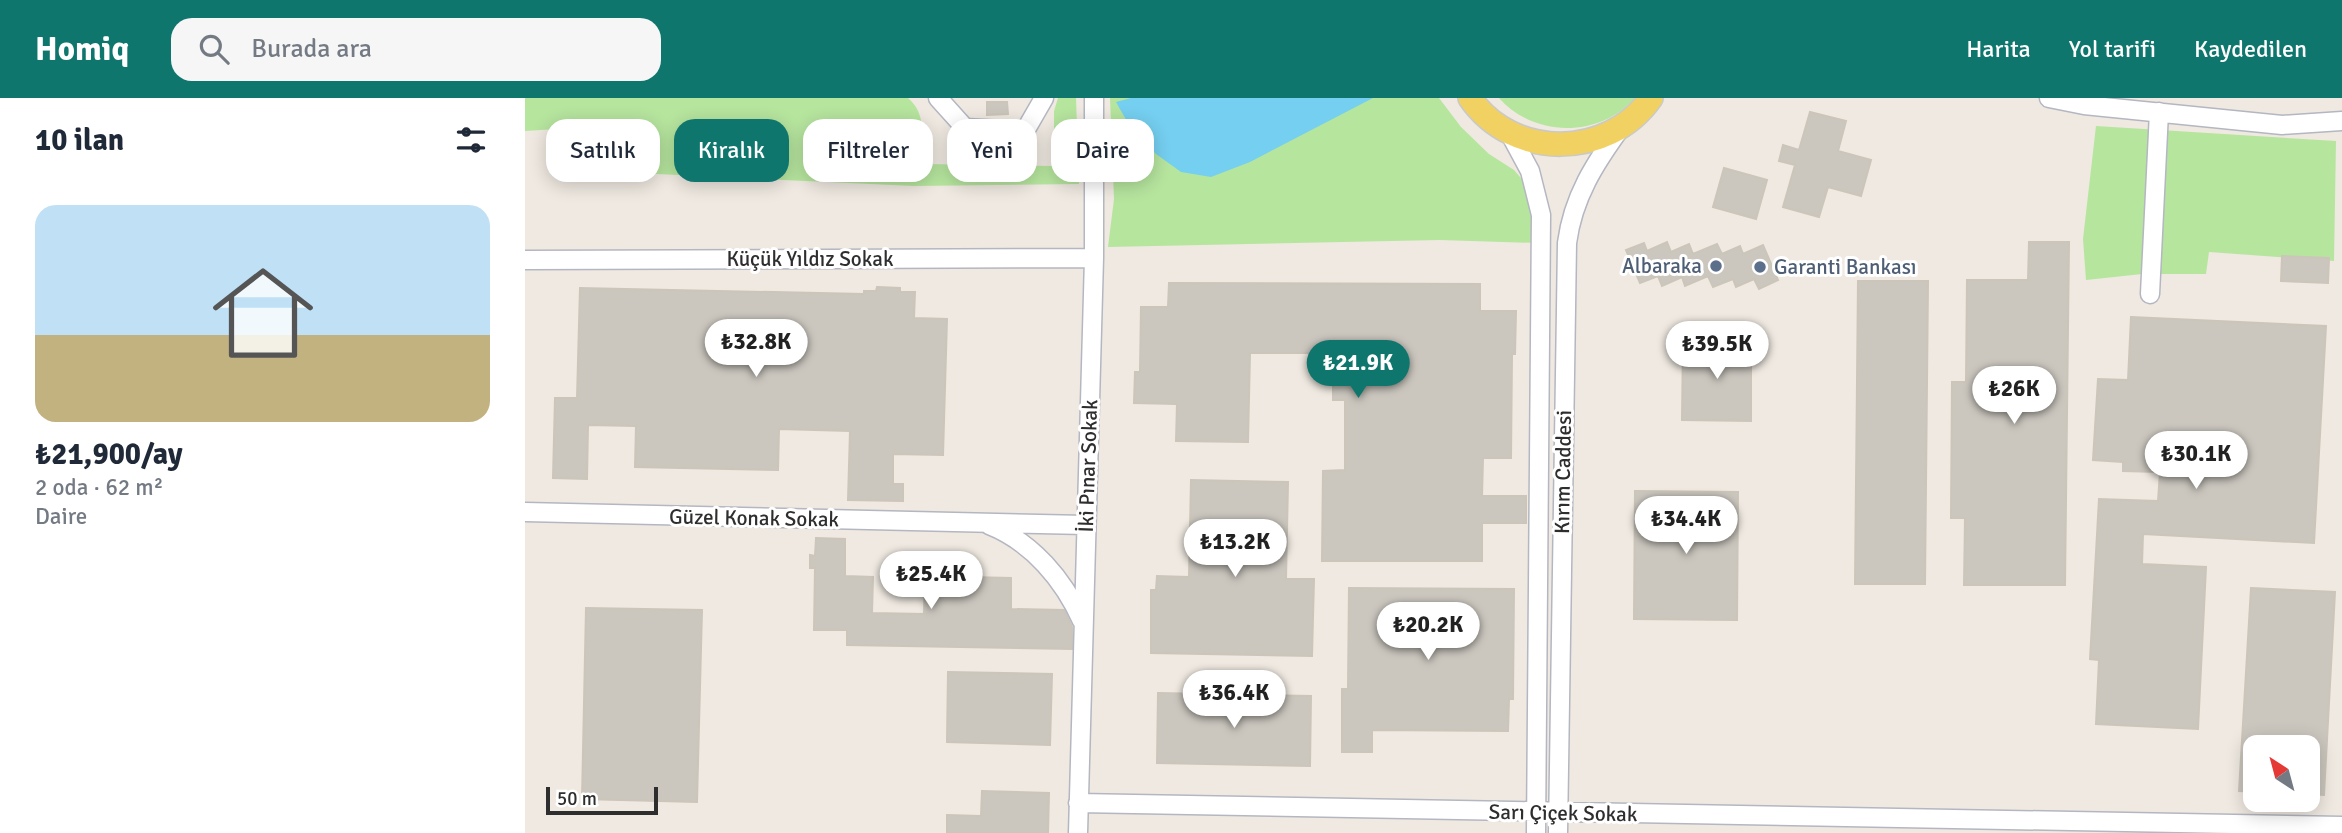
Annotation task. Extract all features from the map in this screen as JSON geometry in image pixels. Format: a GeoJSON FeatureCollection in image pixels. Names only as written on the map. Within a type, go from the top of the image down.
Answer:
{"type":"FeatureCollection","features":[{"type":"Feature","properties":{"kind":"main road"},"geometry":{"type":"LineString","coordinates":[[1470,98],[1484,115],[1509,132],[1541,143],[1575,144],[1599,138],[1622,126],[1651,98]]}},
{"type":"Feature","properties":{"kind":"street"},"geometry":{"type":"LineString","coordinates":[[938,98],[965,128],[1025,131],[1044,98]]}},
{"type":"Feature","properties":{"kind":"street","name":"İki Pınar Sokak"},"geometry":{"type":"LineString","coordinates":[[1078,833],[1094,258],[1094,98]]}},
{"type":"Feature","properties":{"kind":"street"},"geometry":{"type":"LineString","coordinates":[[2049,98],[2084,105],[2282,125],[2342,121]]}},
{"type":"Feature","properties":{"kind":"street"},"geometry":{"type":"LineString","coordinates":[[2150,295],[2159,112]]}},
{"type":"Feature","properties":{"kind":"street","name":"Kırım Caddesi"},"geometry":{"type":"LineString","coordinates":[[1558,833],[1567,243],[1569,223],[1579,193],[1597,161],[1622,126]]}},
{"type":"Feature","properties":{"kind":"street","name":"Kırım Caddesi"},"geometry":{"type":"LineString","coordinates":[[1509,132],[1531,171],[1539,200],[1541,223],[1536,833]]}},
{"type":"Feature","properties":{"kind":"street","name":"Küçük Yıldız Sokak"},"geometry":{"type":"LineString","coordinates":[[525,260],[1094,258]]}},
{"type":"Feature","properties":{"kind":"street","name":"Güzel Konak Sokak"},"geometry":{"type":"LineString","coordinates":[[525,512],[1086,525]]}},
{"type":"Feature","properties":{"kind":"street","name":"Güzel Konak Sokak"},"geometry":{"type":"LineString","coordinates":[[983,523],[1010,535],[1043,562],[1065,589],[1083,623]]}},
{"type":"Feature","properties":{"kind":"street","name":"Sarı Çiçek Sokak"},"geometry":{"type":"LineString","coordinates":[[1078,803],[2342,826]]}},
{"type":"Feature","properties":{"kind":"green space"},"geometry":{"type":"Polygon","coordinates":[[[525,98],[908,98],[921,119],[803,119],[803,181],[789,180],[789,119],[674,119],[674,175],[660,174],[660,119],[546,119],[546,130],[525,131],[525,98]]]}},
{"type":"Feature","properties":{"kind":"green space"},"geometry":{"type":"Polygon","coordinates":[[[1058,98],[1076,98],[1077,119],[1054,119],[1058,98]]]}},
{"type":"Feature","properties":{"kind":"green space"},"geometry":{"type":"Polygon","coordinates":[[[1110,98],[1439,98],[1461,127],[1489,154],[1514,170],[1526,184],[1538,243],[1440,240],[1108,247],[1113,182],[1154,182],[1154,119],[1111,119],[1110,98]]]}},
{"type":"Feature","properties":{"kind":"green space"},"geometry":{"type":"Polygon","coordinates":[[[1499,98],[1635,98],[1621,111],[1604,120],[1567,128],[1530,120],[1513,111],[1499,98]]]}},
{"type":"Feature","properties":{"kind":"green space"},"geometry":{"type":"Polygon","coordinates":[[[2096,126],[2336,141],[2334,261],[2209,252],[2206,274],[2142,274],[2086,280],[2083,239],[2096,126]]]}},
{"type":"Feature","properties":{"kind":"green space"},"geometry":{"type":"Polygon","coordinates":[[[933,164],[947,164],[947,182],[1037,182],[1037,166],[1051,166],[1051,182],[1079,184],[914,186],[828,182],[933,182],[933,164]]]}},
{"type":"Feature","properties":{"kind":"water"},"geometry":{"type":"Polygon","coordinates":[[[1131,98],[1373,98],[1250,162],[1211,177],[1181,172],[1156,154],[1154,119],[1126,119],[1116,102],[1131,98]]]}},
{"type":"Feature","properties":{"kind":"building"},"geometry":{"type":"Polygon","coordinates":[[[987,102],[1007,102],[1008,114],[987,115],[987,102]]]}},
{"type":"Feature","properties":{"kind":"building"},"geometry":{"type":"Polygon","coordinates":[[[1810,112],[1846,121],[1838,151],[1871,160],[1861,196],[1828,187],[1819,217],[1783,207],[1795,165],[1779,161],[1783,145],[1799,150],[1810,112]]]}},
{"type":"Feature","properties":{"kind":"building"},"geometry":{"type":"Polygon","coordinates":[[[1724,168],[1767,180],[1756,219],[1713,207],[1724,168]]]}},
{"type":"Feature","properties":{"kind":"building"},"geometry":{"type":"Polygon","coordinates":[[[1667,242],[1671,252],[1689,244],[1693,254],[1717,244],[1722,254],[1740,246],[1743,254],[1763,245],[1778,280],[1759,289],[1754,279],[1736,287],[1733,279],[1713,287],[1708,276],[1685,286],[1682,277],[1662,286],[1658,276],[1640,283],[1626,250],[1644,243],[1647,251],[1667,242]]]}},
{"type":"Feature","properties":{"kind":"building"},"geometry":{"type":"Polygon","coordinates":[[[2029,242],[2069,242],[2065,585],[1964,585],[1965,518],[1951,518],[1952,382],[1966,382],[1967,280],[2028,280],[2029,242]]]}},
{"type":"Feature","properties":{"kind":"building"},"geometry":{"type":"Polygon","coordinates":[[[2282,256],[2329,258],[2328,283],[2281,281],[2282,256]]]}},
{"type":"Feature","properties":{"kind":"building"},"geometry":{"type":"Polygon","coordinates":[[[1858,281],[1928,281],[1925,584],[1855,584],[1858,281]]]}},
{"type":"Feature","properties":{"kind":"building"},"geometry":{"type":"Polygon","coordinates":[[[1169,283],[1480,284],[1480,311],[1516,311],[1515,354],[1512,354],[1511,458],[1483,458],[1482,496],[1526,496],[1526,523],[1482,523],[1482,561],[1322,561],[1323,471],[1345,470],[1345,400],[1333,400],[1333,353],[1250,353],[1248,442],[1176,441],[1177,404],[1134,403],[1135,372],[1140,372],[1141,307],[1168,307],[1169,283]]]}},
{"type":"Feature","properties":{"kind":"building"},"geometry":{"type":"Polygon","coordinates":[[[877,287],[915,292],[914,318],[947,319],[943,455],[893,454],[893,484],[903,484],[903,501],[848,500],[850,431],[779,429],[778,470],[635,467],[636,426],[588,425],[587,479],[553,478],[555,398],[577,398],[580,288],[864,294],[864,291],[876,291],[877,287]]]}},
{"type":"Feature","properties":{"kind":"building"},"geometry":{"type":"Polygon","coordinates":[[[2131,317],[2326,326],[2314,543],[2143,534],[2142,564],[2206,567],[2198,729],[2096,724],[2099,660],[2090,659],[2099,499],[2158,501],[2160,472],[2123,471],[2123,462],[2093,460],[2098,379],[2128,380],[2131,317]]]}},
{"type":"Feature","properties":{"kind":"building"},"geometry":{"type":"Polygon","coordinates":[[[1683,342],[1751,342],[1751,421],[1682,420],[1683,342]]]}},
{"type":"Feature","properties":{"kind":"building"},"geometry":{"type":"Polygon","coordinates":[[[1191,480],[1288,482],[1286,579],[1314,579],[1312,656],[1151,653],[1151,590],[1156,590],[1157,576],[1189,577],[1191,480]]]}},
{"type":"Feature","properties":{"kind":"building"},"geometry":{"type":"Polygon","coordinates":[[[1635,491],[1738,492],[1737,620],[1634,619],[1635,491]]]}},
{"type":"Feature","properties":{"kind":"building"},"geometry":{"type":"Polygon","coordinates":[[[816,538],[845,539],[845,576],[873,577],[872,613],[924,614],[925,576],[1011,578],[1011,609],[1064,610],[1072,627],[1072,649],[847,645],[847,630],[814,630],[815,568],[810,568],[810,555],[815,556],[816,538]]]}},
{"type":"Feature","properties":{"kind":"building"},"geometry":{"type":"Polygon","coordinates":[[[1349,588],[1514,589],[1513,699],[1509,699],[1508,731],[1372,730],[1372,752],[1342,752],[1342,689],[1348,689],[1349,588]]]}},
{"type":"Feature","properties":{"kind":"building"},"geometry":{"type":"Polygon","coordinates":[[[2251,588],[2335,592],[2324,795],[2321,795],[2321,735],[2243,735],[2243,791],[2239,791],[2251,588]]]}},
{"type":"Feature","properties":{"kind":"building"},"geometry":{"type":"Polygon","coordinates":[[[586,608],[702,610],[697,802],[582,799],[586,608]]]}},
{"type":"Feature","properties":{"kind":"building"},"geometry":{"type":"Polygon","coordinates":[[[948,672],[1052,674],[1050,745],[947,742],[948,672]]]}},
{"type":"Feature","properties":{"kind":"building"},"geometry":{"type":"Polygon","coordinates":[[[1158,693],[1311,696],[1310,766],[1157,763],[1158,693]]]}},
{"type":"Feature","properties":{"kind":"building"},"geometry":{"type":"Polygon","coordinates":[[[982,791],[1049,793],[1048,833],[947,833],[947,815],[981,816],[982,791]]]}},
{"type":"Feature","properties":{"kind":"place","name":"Albaraka"},"geometry":{"type":"Point","coordinates":[1716,266]}},
{"type":"Feature","properties":{"kind":"place","name":"Garanti Bankası"},"geometry":{"type":"Point","coordinates":[1760,267]}}]}
